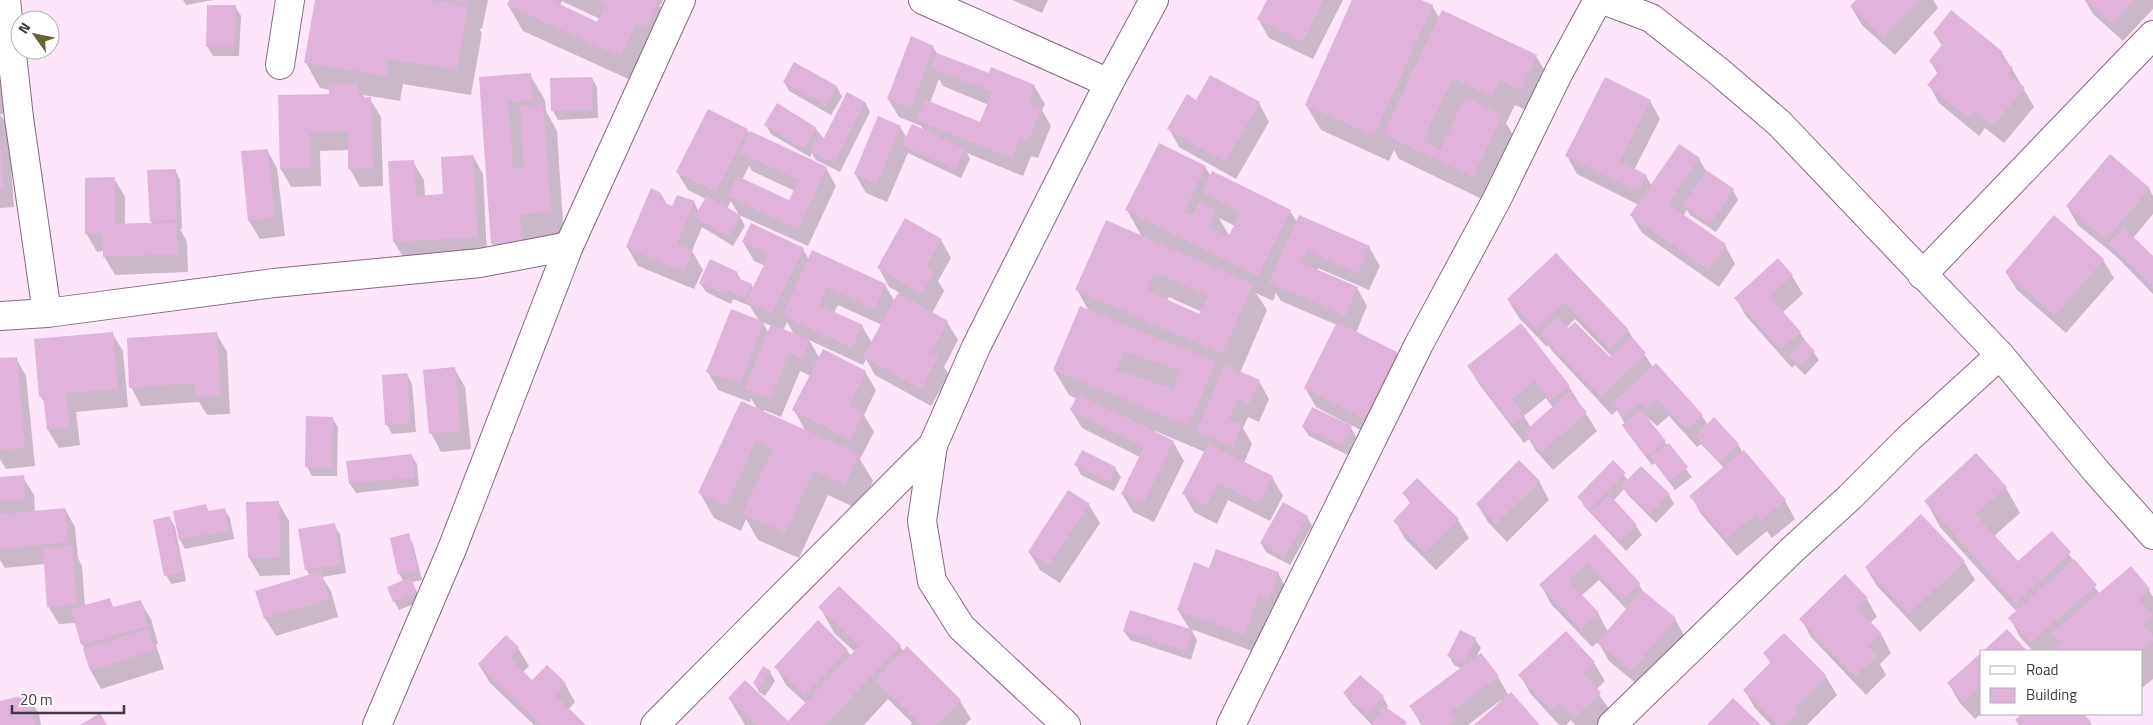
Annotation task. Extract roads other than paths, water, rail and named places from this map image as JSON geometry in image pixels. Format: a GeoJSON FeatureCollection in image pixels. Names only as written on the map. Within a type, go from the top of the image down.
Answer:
{"type":"FeatureCollection","features":[{"type":"Feature","properties":{"kind":"street"},"geometry":{"type":"LineString","coordinates":[[6,0],[19,118],[47,313]]}},
{"type":"Feature","properties":{"kind":"street"},"geometry":{"type":"LineString","coordinates":[[280,65],[290,0]]}},
{"type":"Feature","properties":{"kind":"street"},"geometry":{"type":"LineString","coordinates":[[376,725],[452,549],[569,246],[681,0]]}},
{"type":"Feature","properties":{"kind":"street"},"geometry":{"type":"LineString","coordinates":[[923,0],[1109,83]]}},
{"type":"Feature","properties":{"kind":"street"},"geometry":{"type":"LineString","coordinates":[[1066,725],[961,627],[932,581],[922,522],[933,445],[976,347],[1109,83],[1154,0]]}},
{"type":"Feature","properties":{"kind":"street"},"geometry":{"type":"LineString","coordinates":[[1230,725],[1418,344],[1497,199],[1559,72],[1598,0]]}},
{"type":"Feature","properties":{"kind":"street"},"geometry":{"type":"LineString","coordinates":[[1603,0],[1651,18],[1717,70],[1778,123],[2000,356],[2153,535]]}},
{"type":"Feature","properties":{"kind":"street"},"geometry":{"type":"LineString","coordinates":[[1922,275],[2153,35]]}},
{"type":"Feature","properties":{"kind":"street"},"geometry":{"type":"LineString","coordinates":[[0,316],[47,313],[274,283],[480,263],[569,246]]}},
{"type":"Feature","properties":{"kind":"street"},"geometry":{"type":"LineString","coordinates":[[1612,725],[1909,438],[2000,356]]}},
{"type":"Feature","properties":{"kind":"street"},"geometry":{"type":"LineString","coordinates":[[655,725],[933,445]]}}]}
